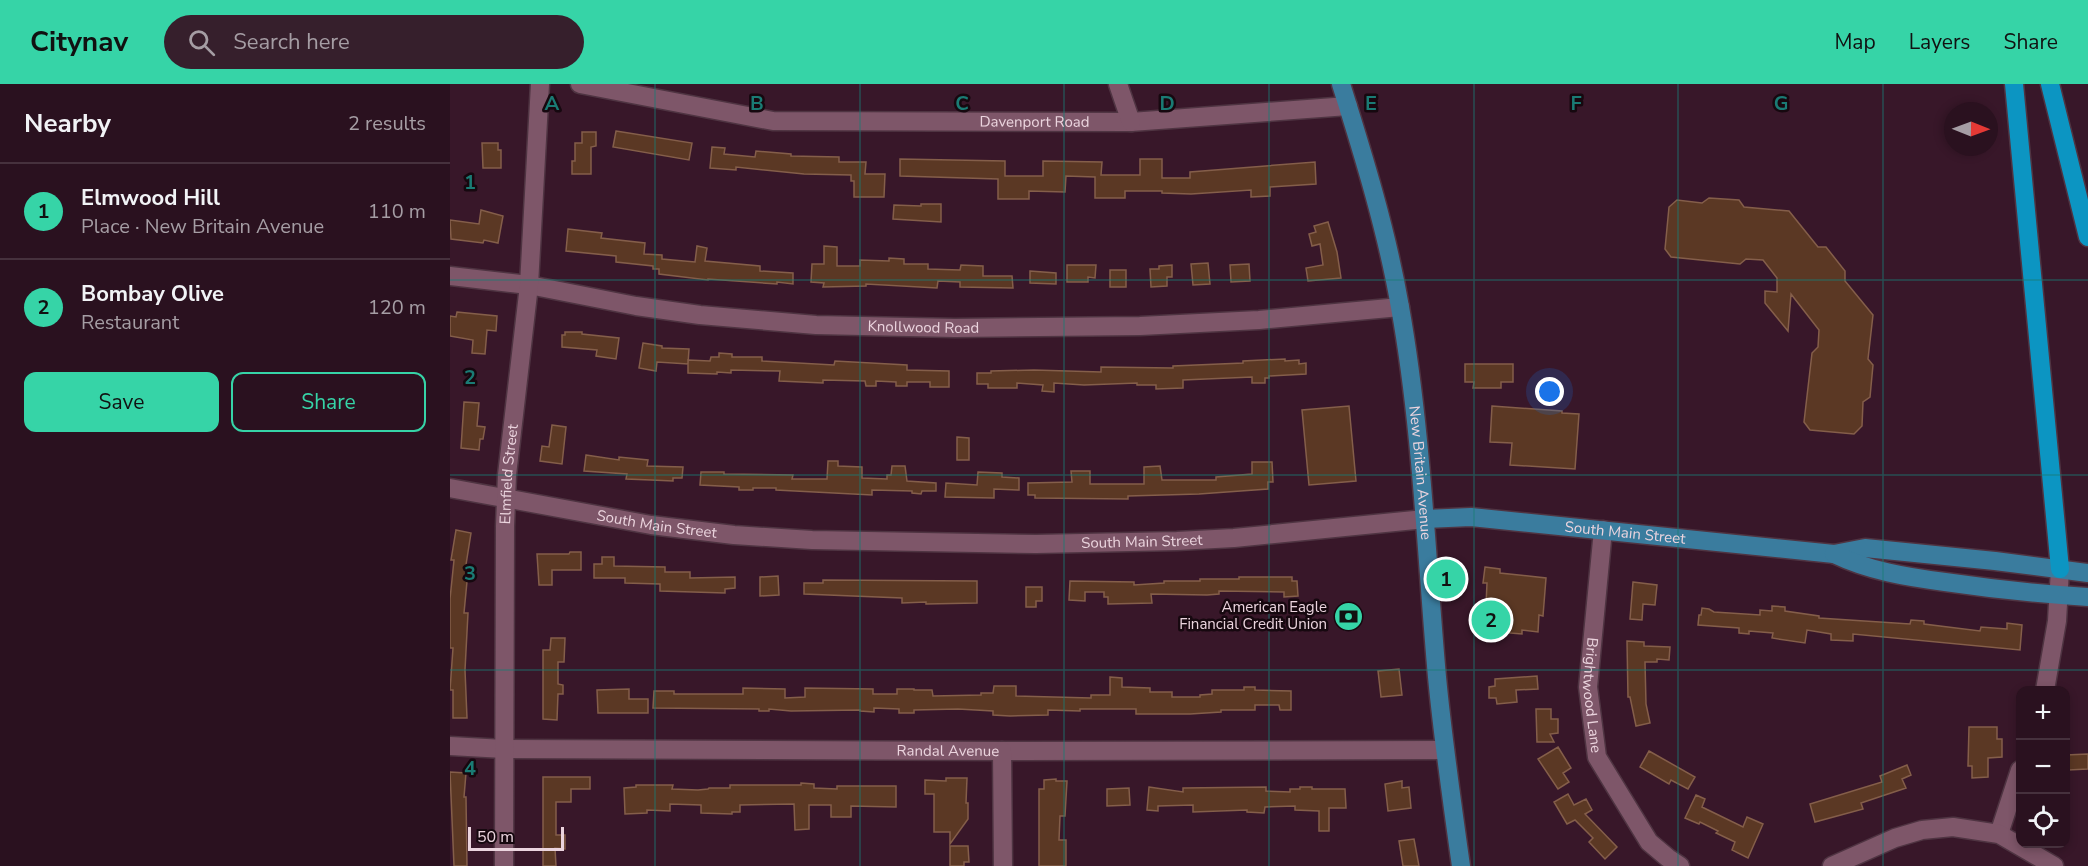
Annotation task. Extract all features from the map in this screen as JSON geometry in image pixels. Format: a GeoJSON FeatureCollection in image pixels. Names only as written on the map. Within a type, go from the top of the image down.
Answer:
{"type":"FeatureCollection","features":[{"type":"Feature","properties":{"kind":"highway"},"geometry":{"type":"LineString","coordinates":[[2014,84],[2057,518],[2060,569]]}},
{"type":"Feature","properties":{"kind":"highway"},"geometry":{"type":"LineString","coordinates":[[2049,84],[2088,237]]}},
{"type":"Feature","properties":{"kind":"main road","name":"New Britain Avenue"},"geometry":{"type":"LineString","coordinates":[[1341,84],[1365,158],[1400,307],[1419,450],[1444,750],[1461,866]]}},
{"type":"Feature","properties":{"kind":"main road","name":"South Main Street"},"geometry":{"type":"LineString","coordinates":[[1425,519],[1471,517],[1834,554],[1866,568],[1927,579],[1992,589],[2088,597]]}},
{"type":"Feature","properties":{"kind":"main road","name":"South Main Street"},"geometry":{"type":"LineString","coordinates":[[1834,554],[1860,548],[2088,573]]}},
{"type":"Feature","properties":{"kind":"main road"},"geometry":{"type":"LineString","coordinates":[[1927,579],[1929,554]]}},
{"type":"Feature","properties":{"kind":"main road"},"geometry":{"type":"LineString","coordinates":[[1992,589],[1995,561]]}},
{"type":"Feature","properties":{"kind":"street","name":"Elmfield Street"},"geometry":{"type":"LineString","coordinates":[[504,866],[507,475],[529,285],[540,84]]}},
{"type":"Feature","properties":{"kind":"street","name":"Davenport Road"},"geometry":{"type":"LineString","coordinates":[[580,84],[773,121],[1131,122],[1348,106]]}},
{"type":"Feature","properties":{"kind":"street"},"geometry":{"type":"LineString","coordinates":[[1118,84],[1131,122]]}},
{"type":"Feature","properties":{"kind":"street","name":"Knollwood Road"},"geometry":{"type":"LineString","coordinates":[[450,276],[529,285],[636,306],[700,315],[816,325],[1085,328],[1201,324],[1400,307]]}},
{"type":"Feature","properties":{"kind":"street","name":"South Main Street"},"geometry":{"type":"LineString","coordinates":[[450,488],[662,527],[812,540],[1036,544],[1177,541],[1234,538],[1425,519]]}},
{"type":"Feature","properties":{"kind":"street","name":"Brightwood Lane"},"geometry":{"type":"LineString","coordinates":[[1603,530],[1588,687],[1597,757],[1649,842],[1680,866]]}},
{"type":"Feature","properties":{"kind":"street"},"geometry":{"type":"LineString","coordinates":[[2046,686],[2060,595],[2060,569]]}},
{"type":"Feature","properties":{"kind":"street","name":"Randal Avenue"},"geometry":{"type":"LineString","coordinates":[[450,746],[504,749],[1444,750]]}},
{"type":"Feature","properties":{"kind":"street"},"geometry":{"type":"LineString","coordinates":[[1002,751],[1003,866]]}},
{"type":"Feature","properties":{"kind":"street"},"geometry":{"type":"LineString","coordinates":[[1999,834],[2016,782]]}},
{"type":"Feature","properties":{"kind":"street"},"geometry":{"type":"LineString","coordinates":[[1832,866],[1895,838],[1922,830],[1953,827],[1999,834],[2054,866]]}},
{"type":"Feature","properties":{"kind":"building"},"geometry":{"type":"Polygon","coordinates":[[[616,131],[692,143],[689,160],[613,147],[616,131]]]}},
{"type":"Feature","properties":{"kind":"building"},"geometry":{"type":"Polygon","coordinates":[[[582,132],[596,132],[596,146],[591,147],[591,174],[572,174],[575,143],[582,143],[582,132]]]}},
{"type":"Feature","properties":{"kind":"building"},"geometry":{"type":"Polygon","coordinates":[[[482,143],[498,143],[498,150],[501,150],[501,168],[483,168],[482,143]]]}},
{"type":"Feature","properties":{"kind":"building"},"geometry":{"type":"Polygon","coordinates":[[[712,147],[725,148],[724,154],[755,157],[756,151],[791,154],[791,156],[839,157],[839,162],[866,162],[865,174],[885,174],[884,197],[854,197],[854,181],[851,181],[851,175],[804,174],[736,167],[736,170],[710,168],[712,147]]]}},
{"type":"Feature","properties":{"kind":"building"},"geometry":{"type":"Polygon","coordinates":[[[900,159],[1005,161],[1005,176],[1043,176],[1043,161],[1102,162],[1101,175],[1140,175],[1140,159],[1162,159],[1162,178],[1190,178],[1190,172],[1315,162],[1316,184],[1270,187],[1270,196],[1251,197],[1251,190],[1191,194],[1125,191],[1125,198],[1095,198],[1095,177],[1066,176],[1065,192],[1029,191],[1029,199],[998,199],[998,179],[900,176],[900,159]]]}},
{"type":"Feature","properties":{"kind":"building"},"geometry":{"type":"Polygon","coordinates":[[[1709,198],[1739,200],[1744,207],[1789,211],[1818,247],[1826,247],[1845,271],[1845,281],[1873,315],[1868,359],[1873,365],[1870,397],[1863,402],[1862,426],[1854,434],[1810,430],[1804,422],[1812,353],[1818,347],[1819,330],[1791,294],[1788,331],[1765,303],[1765,291],[1777,292],[1777,278],[1763,260],[1746,259],[1740,264],[1671,257],[1665,249],[1669,207],[1677,200],[1702,203],[1709,198]]]}},
{"type":"Feature","properties":{"kind":"building"},"geometry":{"type":"Polygon","coordinates":[[[921,204],[941,204],[941,222],[893,219],[894,205],[921,206],[921,204]]]}},
{"type":"Feature","properties":{"kind":"building"},"geometry":{"type":"Polygon","coordinates":[[[481,210],[503,216],[498,243],[484,240],[483,243],[451,239],[450,220],[479,224],[481,210]]]}},
{"type":"Feature","properties":{"kind":"building"},"geometry":{"type":"Polygon","coordinates":[[[1328,222],[1337,252],[1341,278],[1308,281],[1306,268],[1323,265],[1320,244],[1312,246],[1309,234],[1316,232],[1314,226],[1328,222]]]}},
{"type":"Feature","properties":{"kind":"building"},"geometry":{"type":"Polygon","coordinates":[[[568,229],[602,233],[601,238],[645,243],[644,254],[662,255],[662,259],[695,262],[697,246],[707,248],[705,261],[760,266],[760,271],[793,273],[793,284],[708,280],[659,274],[659,269],[653,269],[653,266],[616,262],[616,256],[566,251],[568,229]]]}},
{"type":"Feature","properties":{"kind":"building"},"geometry":{"type":"Polygon","coordinates":[[[824,246],[837,247],[837,266],[860,266],[860,260],[889,261],[889,258],[904,259],[904,264],[928,264],[928,269],[960,270],[961,265],[983,266],[983,276],[1012,276],[1013,288],[960,287],[960,282],[938,281],[937,288],[866,284],[866,286],[823,287],[824,283],[811,282],[812,264],[824,264],[824,246]]]}},
{"type":"Feature","properties":{"kind":"building"},"geometry":{"type":"Polygon","coordinates":[[[1208,263],[1210,284],[1193,285],[1191,264],[1208,263]]]}},
{"type":"Feature","properties":{"kind":"building"},"geometry":{"type":"Polygon","coordinates":[[[1249,264],[1250,281],[1231,282],[1230,265],[1249,264]]]}},
{"type":"Feature","properties":{"kind":"building"},"geometry":{"type":"Polygon","coordinates":[[[1067,265],[1096,265],[1095,278],[1088,277],[1088,282],[1067,282],[1067,265]]]}},
{"type":"Feature","properties":{"kind":"building"},"geometry":{"type":"Polygon","coordinates":[[[1172,265],[1172,277],[1167,277],[1167,286],[1151,287],[1150,269],[1172,265]]]}},
{"type":"Feature","properties":{"kind":"building"},"geometry":{"type":"Polygon","coordinates":[[[1110,270],[1126,270],[1126,287],[1110,287],[1110,270]]]}},
{"type":"Feature","properties":{"kind":"building"},"geometry":{"type":"Polygon","coordinates":[[[1030,271],[1056,273],[1056,284],[1030,283],[1030,271]]]}},
{"type":"Feature","properties":{"kind":"building"},"geometry":{"type":"Polygon","coordinates":[[[457,312],[497,316],[496,331],[487,330],[485,354],[472,353],[473,340],[450,336],[450,316],[456,317],[457,312]]]}},
{"type":"Feature","properties":{"kind":"building"},"geometry":{"type":"Polygon","coordinates":[[[565,332],[582,332],[582,334],[619,338],[616,359],[596,356],[597,350],[562,347],[562,335],[565,335],[565,332]]]}},
{"type":"Feature","properties":{"kind":"building"},"geometry":{"type":"Polygon","coordinates":[[[643,343],[662,346],[662,348],[689,349],[688,364],[657,362],[656,371],[639,368],[643,343]]]}},
{"type":"Feature","properties":{"kind":"building"},"geometry":{"type":"Polygon","coordinates":[[[719,353],[732,354],[732,357],[762,357],[762,361],[834,365],[835,361],[907,365],[907,370],[949,371],[949,387],[930,387],[930,382],[907,382],[907,386],[896,386],[896,382],[876,381],[876,386],[866,386],[865,381],[823,380],[823,383],[779,381],[780,371],[731,370],[731,373],[717,372],[717,374],[688,373],[688,360],[710,361],[711,357],[719,357],[719,353]]]}},
{"type":"Feature","properties":{"kind":"building"},"geometry":{"type":"Polygon","coordinates":[[[1285,359],[1285,361],[1299,360],[1299,364],[1306,363],[1306,374],[1269,376],[1265,378],[1265,383],[1252,383],[1252,377],[1183,380],[1183,388],[1156,389],[1156,385],[1137,385],[1137,383],[1084,385],[1054,383],[1054,392],[1042,391],[1043,385],[1017,383],[1017,388],[988,388],[988,384],[977,384],[977,373],[991,373],[991,371],[1101,372],[1101,367],[1173,368],[1173,366],[1285,359]]]}},
{"type":"Feature","properties":{"kind":"building"},"geometry":{"type":"Polygon","coordinates":[[[1465,364],[1513,364],[1513,382],[1501,382],[1501,388],[1473,388],[1474,382],[1465,382],[1465,364]]]}},
{"type":"Feature","properties":{"kind":"building"},"geometry":{"type":"Polygon","coordinates":[[[464,402],[479,403],[477,426],[485,427],[483,439],[480,439],[479,450],[461,448],[464,402]]]}},
{"type":"Feature","properties":{"kind":"building"},"geometry":{"type":"Polygon","coordinates":[[[1349,406],[1356,481],[1309,485],[1302,410],[1349,406]]]}},
{"type":"Feature","properties":{"kind":"building"},"geometry":{"type":"Polygon","coordinates":[[[1492,406],[1579,414],[1575,469],[1510,465],[1512,443],[1490,442],[1492,406]]]}},
{"type":"Feature","properties":{"kind":"building"},"geometry":{"type":"Polygon","coordinates":[[[552,425],[566,427],[562,464],[540,461],[542,446],[549,447],[552,425]]]}},
{"type":"Feature","properties":{"kind":"building"},"geometry":{"type":"Polygon","coordinates":[[[957,437],[969,438],[969,460],[957,460],[957,437]]]}},
{"type":"Feature","properties":{"kind":"building"},"geometry":{"type":"Polygon","coordinates":[[[586,455],[619,460],[619,457],[648,460],[647,466],[683,467],[682,478],[673,478],[673,481],[626,479],[627,474],[584,471],[586,455]]]}},
{"type":"Feature","properties":{"kind":"building"},"geometry":{"type":"Polygon","coordinates":[[[828,461],[838,461],[838,466],[862,467],[862,478],[887,479],[887,475],[891,475],[892,466],[905,466],[907,481],[936,483],[936,491],[922,491],[921,494],[912,493],[912,491],[872,490],[872,495],[776,490],[776,488],[739,490],[739,487],[700,485],[701,472],[793,475],[792,479],[827,479],[828,461]]]}},
{"type":"Feature","properties":{"kind":"building"},"geometry":{"type":"Polygon","coordinates":[[[1252,462],[1272,462],[1273,482],[1268,482],[1268,489],[1128,496],[1128,499],[1035,498],[1035,495],[1028,495],[1028,483],[1072,482],[1071,471],[1090,471],[1090,484],[1144,484],[1144,467],[1160,466],[1162,480],[1216,480],[1216,477],[1252,474],[1252,462]]]}},
{"type":"Feature","properties":{"kind":"building"},"geometry":{"type":"Polygon","coordinates":[[[978,472],[1002,473],[1002,477],[1019,478],[1019,490],[994,489],[994,498],[945,497],[946,483],[977,485],[978,472]]]}},
{"type":"Feature","properties":{"kind":"building"},"geometry":{"type":"Polygon","coordinates":[[[456,530],[471,533],[465,571],[468,571],[464,613],[468,613],[465,670],[467,718],[453,718],[453,690],[450,690],[453,648],[450,648],[450,599],[454,560],[451,560],[456,530]]]}},
{"type":"Feature","properties":{"kind":"building"},"geometry":{"type":"Polygon","coordinates":[[[570,552],[581,552],[581,570],[552,570],[552,585],[539,585],[537,554],[569,554],[570,552]]]}},
{"type":"Feature","properties":{"kind":"building"},"geometry":{"type":"Polygon","coordinates":[[[602,557],[614,557],[614,566],[665,567],[665,572],[690,572],[690,578],[735,577],[735,588],[725,589],[725,593],[660,591],[660,584],[625,583],[625,578],[594,578],[594,564],[602,564],[602,557]]]}},
{"type":"Feature","properties":{"kind":"building"},"geometry":{"type":"Polygon","coordinates":[[[1485,567],[1500,569],[1500,573],[1546,578],[1543,616],[1539,615],[1538,632],[1522,630],[1522,634],[1498,632],[1499,628],[1485,626],[1487,583],[1483,583],[1485,567]]]}},
{"type":"Feature","properties":{"kind":"building"},"geometry":{"type":"Polygon","coordinates":[[[778,576],[779,595],[760,596],[760,577],[778,576]]]}},
{"type":"Feature","properties":{"kind":"building"},"geometry":{"type":"Polygon","coordinates":[[[1239,577],[1292,577],[1292,581],[1297,581],[1298,596],[1284,597],[1284,592],[1219,591],[1219,594],[1207,595],[1151,594],[1152,603],[1108,604],[1108,597],[1104,597],[1104,592],[1085,592],[1085,601],[1069,600],[1070,581],[1134,582],[1134,585],[1164,583],[1164,581],[1239,579],[1239,577]]]}},
{"type":"Feature","properties":{"kind":"building"},"geometry":{"type":"Polygon","coordinates":[[[823,580],[977,581],[977,603],[902,603],[902,598],[804,594],[804,583],[823,583],[823,580]]]}},
{"type":"Feature","properties":{"kind":"building"},"geometry":{"type":"Polygon","coordinates":[[[1633,582],[1657,585],[1655,605],[1643,604],[1642,620],[1630,619],[1633,582]]]}},
{"type":"Feature","properties":{"kind":"building"},"geometry":{"type":"Polygon","coordinates":[[[1026,587],[1042,587],[1042,601],[1036,601],[1036,607],[1026,607],[1026,587]]]}},
{"type":"Feature","properties":{"kind":"building"},"geometry":{"type":"Polygon","coordinates":[[[1772,606],[1785,607],[1785,611],[1819,616],[1819,618],[1910,624],[1911,620],[1924,621],[1924,624],[1980,631],[1981,627],[2007,629],[2007,623],[2022,625],[2020,650],[1853,634],[1853,641],[1831,640],[1831,634],[1807,630],[1805,643],[1772,638],[1773,633],[1749,631],[1749,634],[1739,633],[1739,628],[1698,625],[1702,608],[1714,612],[1760,615],[1760,610],[1772,611],[1772,606]]]}},
{"type":"Feature","properties":{"kind":"building"},"geometry":{"type":"Polygon","coordinates":[[[551,638],[565,638],[564,662],[558,662],[558,684],[563,685],[563,694],[558,694],[557,720],[543,719],[543,650],[550,650],[551,638]]]}},
{"type":"Feature","properties":{"kind":"building"},"geometry":{"type":"Polygon","coordinates":[[[1627,641],[1644,642],[1644,646],[1670,647],[1669,660],[1657,659],[1657,662],[1645,662],[1646,704],[1650,723],[1636,726],[1630,697],[1628,697],[1627,641]]]}},
{"type":"Feature","properties":{"kind":"building"},"geometry":{"type":"Polygon","coordinates":[[[1399,669],[1402,695],[1381,697],[1378,671],[1399,669]]]}},
{"type":"Feature","properties":{"kind":"building"},"geometry":{"type":"Polygon","coordinates":[[[1537,676],[1538,689],[1516,690],[1517,702],[1497,704],[1496,698],[1489,698],[1489,687],[1495,686],[1495,679],[1537,676]]]}},
{"type":"Feature","properties":{"kind":"building"},"geometry":{"type":"Polygon","coordinates":[[[1110,677],[1122,678],[1122,687],[1150,688],[1150,692],[1172,692],[1172,697],[1200,697],[1200,695],[1212,694],[1212,690],[1244,690],[1244,687],[1255,687],[1255,690],[1291,691],[1291,710],[1280,710],[1279,705],[1255,705],[1255,710],[1221,710],[1221,712],[1190,714],[1136,714],[1136,709],[1080,709],[1080,711],[1048,710],[1048,715],[1010,716],[993,715],[993,711],[958,709],[914,710],[914,713],[899,713],[899,709],[874,708],[874,712],[653,708],[654,691],[674,691],[674,694],[743,694],[743,688],[785,689],[785,698],[805,697],[805,688],[873,689],[873,694],[897,694],[897,689],[932,690],[933,696],[981,695],[981,693],[993,693],[994,686],[1016,686],[1016,696],[1091,698],[1091,695],[1110,695],[1110,677]]]}},
{"type":"Feature","properties":{"kind":"building"},"geometry":{"type":"Polygon","coordinates":[[[629,689],[629,699],[648,699],[648,713],[598,713],[597,690],[629,689]]]}},
{"type":"Feature","properties":{"kind":"building"},"geometry":{"type":"Polygon","coordinates":[[[1536,709],[1551,709],[1551,719],[1558,719],[1558,733],[1550,734],[1554,742],[1537,742],[1536,709]]]}},
{"type":"Feature","properties":{"kind":"building"},"geometry":{"type":"Polygon","coordinates":[[[1969,727],[1997,727],[1997,739],[2002,739],[2002,757],[1988,758],[1988,777],[1972,778],[1972,766],[1968,766],[1969,727]]]}},
{"type":"Feature","properties":{"kind":"building"},"geometry":{"type":"Polygon","coordinates":[[[1558,747],[1571,768],[1563,773],[1569,782],[1558,789],[1538,759],[1558,747]]]}},
{"type":"Feature","properties":{"kind":"building"},"geometry":{"type":"Polygon","coordinates":[[[1649,751],[1695,777],[1688,789],[1671,780],[1669,784],[1640,767],[1649,751]]]}},
{"type":"Feature","properties":{"kind":"building"},"geometry":{"type":"Polygon","coordinates":[[[2088,754],[2088,769],[2070,770],[2070,755],[2088,754]]]}},
{"type":"Feature","properties":{"kind":"building"},"geometry":{"type":"Polygon","coordinates":[[[1907,765],[1911,775],[1902,779],[1906,788],[1861,803],[1863,809],[1815,822],[1810,804],[1882,782],[1880,776],[1907,765]]]}},
{"type":"Feature","properties":{"kind":"building"},"geometry":{"type":"Polygon","coordinates":[[[450,772],[466,773],[464,797],[466,797],[467,866],[454,866],[450,772]]]}},
{"type":"Feature","properties":{"kind":"building"},"geometry":{"type":"Polygon","coordinates":[[[543,777],[590,777],[590,789],[571,789],[571,802],[556,802],[556,835],[565,835],[565,849],[555,848],[556,866],[543,866],[543,777]]]}},
{"type":"Feature","properties":{"kind":"building"},"geometry":{"type":"Polygon","coordinates":[[[946,778],[967,778],[968,819],[950,844],[950,832],[934,832],[934,794],[925,794],[925,780],[946,781],[946,778]]]}},
{"type":"Feature","properties":{"kind":"building"},"geometry":{"type":"Polygon","coordinates":[[[1056,779],[1056,781],[1067,781],[1065,816],[1060,816],[1059,840],[1066,840],[1066,866],[1039,866],[1039,789],[1044,789],[1044,780],[1056,779]]]}},
{"type":"Feature","properties":{"kind":"building"},"geometry":{"type":"Polygon","coordinates":[[[1402,781],[1402,788],[1409,787],[1411,808],[1388,811],[1385,784],[1402,781]]]}},
{"type":"Feature","properties":{"kind":"building"},"geometry":{"type":"Polygon","coordinates":[[[801,783],[814,784],[814,788],[837,789],[837,786],[896,786],[896,807],[851,806],[851,817],[831,817],[831,805],[809,805],[809,829],[795,830],[794,804],[740,805],[740,812],[732,812],[732,814],[701,813],[701,805],[670,804],[670,811],[647,810],[647,813],[625,814],[624,788],[636,787],[636,785],[673,785],[672,789],[698,790],[730,788],[730,785],[801,785],[801,783]]]}},
{"type":"Feature","properties":{"kind":"building"},"geometry":{"type":"Polygon","coordinates":[[[1149,787],[1183,792],[1183,788],[1266,787],[1266,791],[1290,792],[1290,789],[1300,789],[1300,787],[1345,789],[1346,808],[1329,808],[1329,831],[1319,831],[1319,811],[1295,810],[1295,806],[1265,807],[1264,813],[1247,812],[1247,810],[1193,812],[1193,805],[1158,806],[1158,811],[1147,810],[1149,787]]]}},
{"type":"Feature","properties":{"kind":"building"},"geometry":{"type":"Polygon","coordinates":[[[1129,788],[1130,805],[1107,806],[1107,789],[1129,788]]]}},
{"type":"Feature","properties":{"kind":"building"},"geometry":{"type":"Polygon","coordinates":[[[1568,794],[1574,805],[1586,799],[1592,810],[1585,814],[1617,847],[1605,859],[1589,842],[1593,838],[1575,820],[1567,824],[1554,802],[1568,794]]]}},
{"type":"Feature","properties":{"kind":"building"},"geometry":{"type":"Polygon","coordinates":[[[1696,795],[1705,799],[1702,807],[1743,827],[1747,817],[1763,824],[1748,858],[1732,850],[1735,842],[1716,833],[1718,831],[1685,818],[1696,795]]]}},
{"type":"Feature","properties":{"kind":"building"},"geometry":{"type":"Polygon","coordinates":[[[1414,839],[1419,866],[1403,866],[1399,841],[1414,839]]]}},
{"type":"Feature","properties":{"kind":"building"},"geometry":{"type":"Polygon","coordinates":[[[950,846],[968,846],[969,862],[964,862],[964,866],[950,866],[950,846]]]}},
{"type":"Feature","properties":{"kind":"place","name":"Elmwood Hill"},"geometry":{"type":"Point","coordinates":[1446,579]}},
{"type":"Feature","properties":{"kind":"place","name":"American Eagle Financial Credit Union"},"geometry":{"type":"Point","coordinates":[1348,616]}},
{"type":"Feature","properties":{"kind":"place","name":"Bombay Olive"},"geometry":{"type":"Point","coordinates":[1491,620]}}]}
